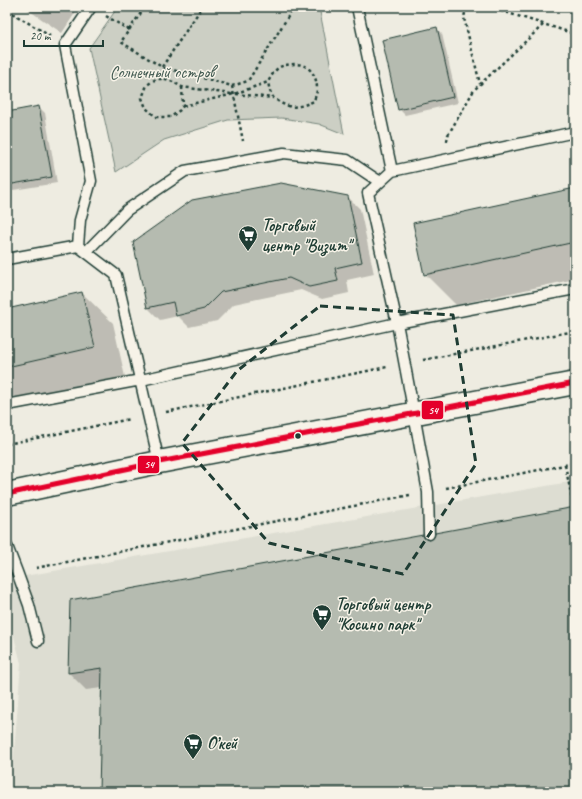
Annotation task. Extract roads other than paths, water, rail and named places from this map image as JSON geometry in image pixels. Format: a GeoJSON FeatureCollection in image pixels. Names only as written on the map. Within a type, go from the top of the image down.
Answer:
{"type":"FeatureCollection","features":[{"type":"Feature","properties":{"kind":"street"},"geometry":{"type":"LineString","coordinates":[[7,494],[159,462],[575,383]]}},
{"type":"Feature","properties":{"kind":"lane"},"geometry":{"type":"LineString","coordinates":[[91,7],[65,45],[91,181],[80,220],[82,249],[116,275],[159,462]]}},
{"type":"Feature","properties":{"kind":"lane"},"geometry":{"type":"LineString","coordinates":[[357,7],[392,171]]}},
{"type":"Feature","properties":{"kind":"lane"},"geometry":{"type":"LineString","coordinates":[[429,534],[428,492],[397,323],[368,193],[392,171],[575,132]]}},
{"type":"Feature","properties":{"kind":"lane"},"geometry":{"type":"LineString","coordinates":[[7,259],[82,249],[127,210],[185,171],[284,153],[347,160],[380,182]]}},
{"type":"Feature","properties":{"kind":"lane"},"geometry":{"type":"LineString","coordinates":[[7,405],[141,380],[397,323],[575,289]]}},
{"type":"Feature","properties":{"kind":"lane"},"geometry":{"type":"LineString","coordinates":[[7,546],[29,606],[38,641]]}},
{"type":"Feature","properties":{"kind":"place","name":"Торговый центр \"Визит\""},"geometry":{"type":"Point","coordinates":[248,252]}},
{"type":"Feature","properties":{"kind":"place","name":"Торговый центр \"Косино парк\""},"geometry":{"type":"Point","coordinates":[322,631]}},
{"type":"Feature","properties":{"kind":"place","name":"О’кей"},"geometry":{"type":"Point","coordinates":[193,760]}},
{"type":"Feature","properties":{"kind":"park label","name":"Солнечный остров"},"geometry":{"type":"Point","coordinates":[162,72]}}]}
